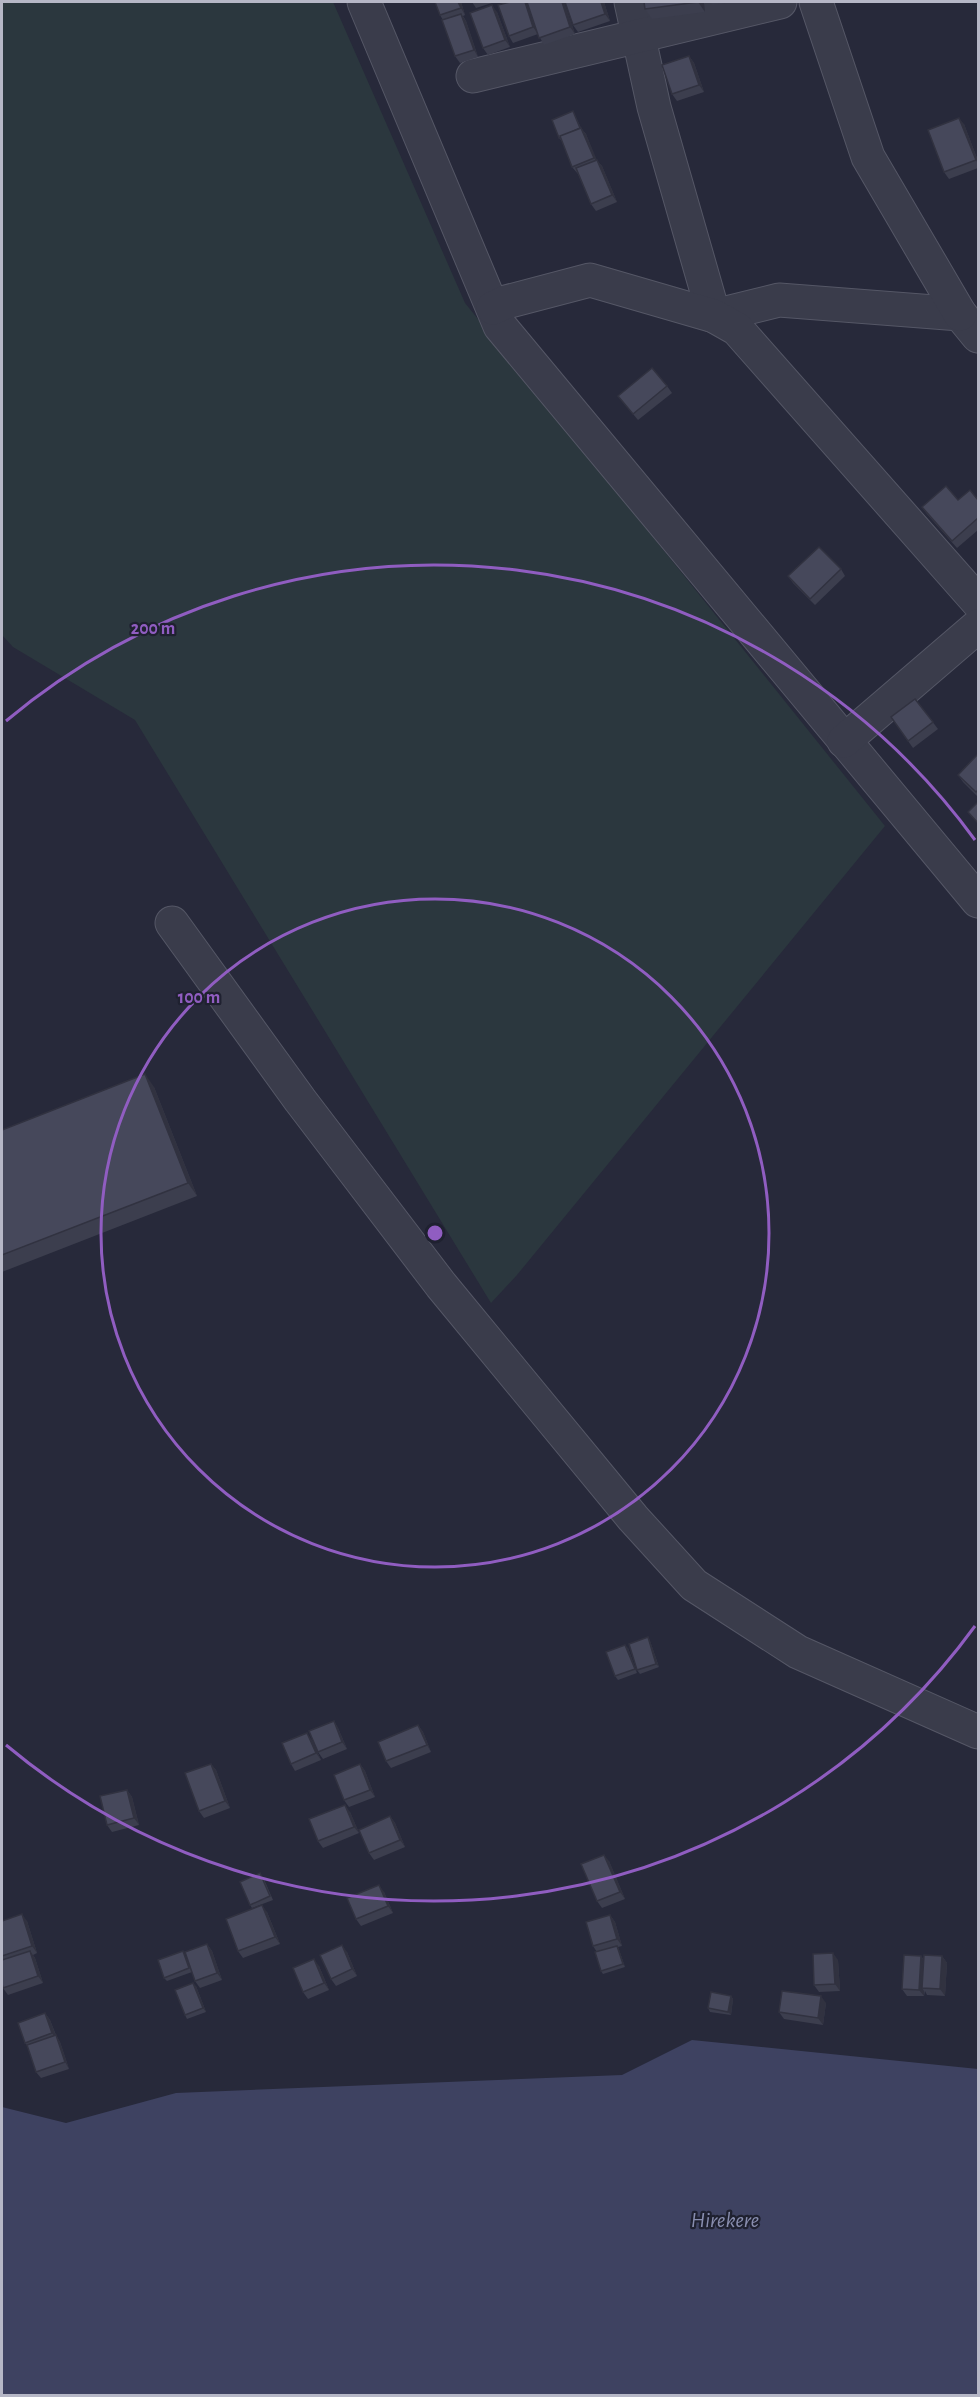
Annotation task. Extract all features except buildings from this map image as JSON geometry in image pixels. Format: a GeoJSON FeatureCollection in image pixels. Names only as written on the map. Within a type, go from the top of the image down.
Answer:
{"type":"FeatureCollection","features":[{"type":"Feature","properties":{"kind":"street"},"geometry":{"type":"LineString","coordinates":[[364,2],[500,326],[978,901]]}},
{"type":"Feature","properties":{"kind":"street"},"geometry":{"type":"LineString","coordinates":[[631,2],[654,106],[714,316]]}},
{"type":"Feature","properties":{"kind":"street"},"geometry":{"type":"LineString","coordinates":[[473,76],[780,2]]}},
{"type":"Feature","properties":{"kind":"street"},"geometry":{"type":"LineString","coordinates":[[816,2],[868,157],[969,325]]}},
{"type":"Feature","properties":{"kind":"street"},"geometry":{"type":"LineString","coordinates":[[493,308],[506,302],[590,280],[714,316],[737,329],[978,602]]}},
{"type":"Feature","properties":{"kind":"street"},"geometry":{"type":"LineString","coordinates":[[714,316],[779,300],[969,325]]}},
{"type":"Feature","properties":{"kind":"street"},"geometry":{"type":"LineString","coordinates":[[844,741],[978,626]]}},
{"type":"Feature","properties":{"kind":"street"},"geometry":{"type":"LineString","coordinates":[[172,923],[300,1100],[441,1285],[633,1518],[694,1585],[798,1652],[978,1732]]}},
{"type":"Feature","properties":{"kind":"shaded area"},"geometry":{"type":"Polygon","coordinates":[[[2,2],[333,2],[465,303],[885,826],[517,1275],[491,1303],[135,720],[13,647],[2,635],[2,2]]]}},
{"type":"Feature","properties":{"kind":"water","name":"Hirekere"},"geometry":{"type":"Polygon","coordinates":[[[692,2040],[978,2069],[978,2395],[2,2395],[2,2107],[66,2123],[176,2093],[622,2075],[692,2040]]]}}]}
